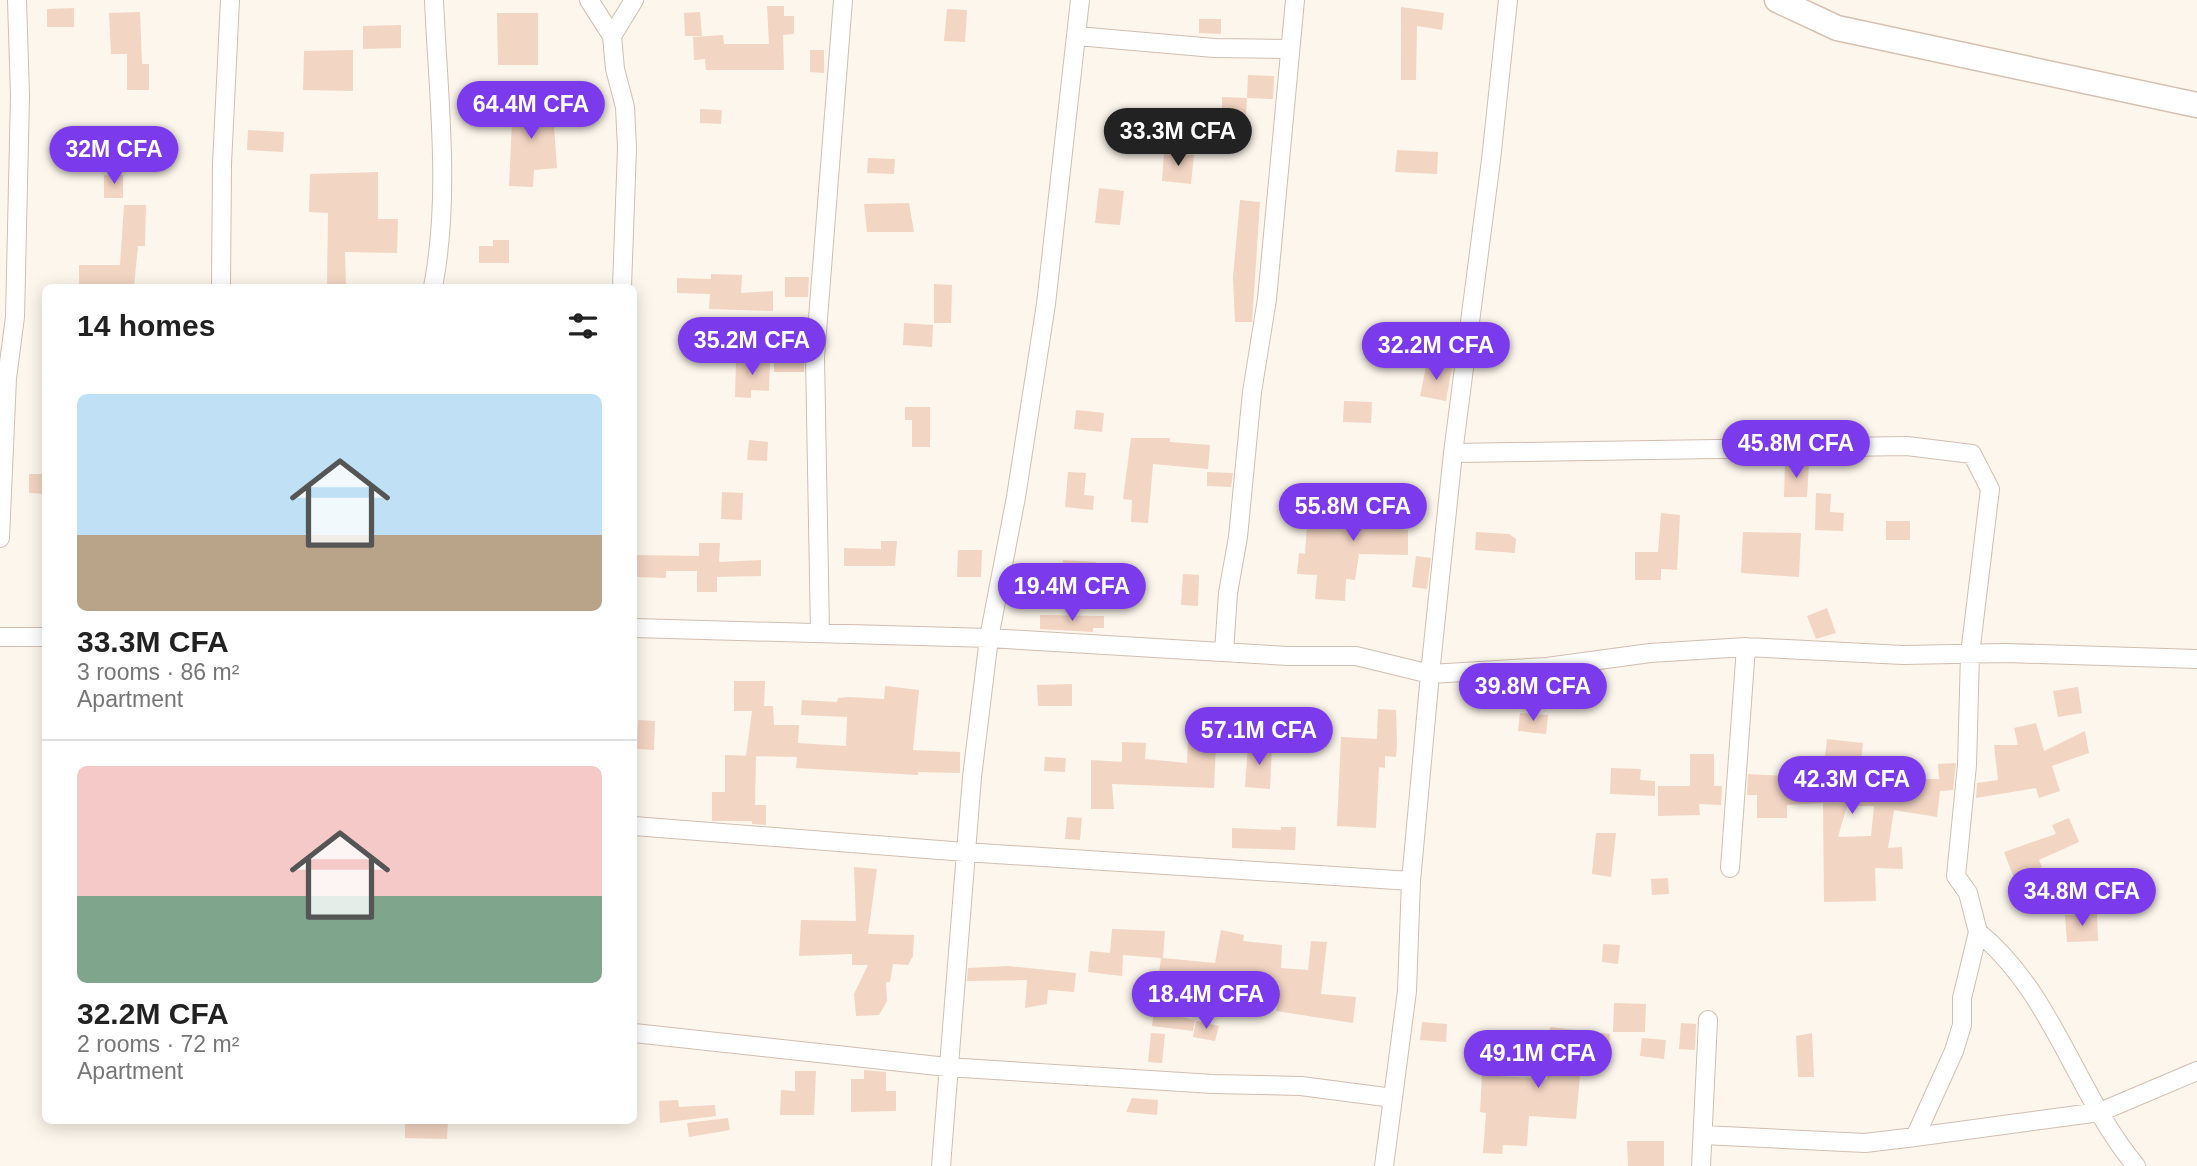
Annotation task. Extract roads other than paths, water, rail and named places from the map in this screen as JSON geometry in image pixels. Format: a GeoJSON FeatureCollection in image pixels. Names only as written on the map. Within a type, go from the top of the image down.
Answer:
{"type":"FeatureCollection","features":[{"type":"Feature","properties":{"kind":"street"},"geometry":{"type":"LineString","coordinates":[[0,538],[7,378],[15,317],[20,96],[18,0]]}},
{"type":"Feature","properties":{"kind":"street"},"geometry":{"type":"LineString","coordinates":[[221,284],[222,175],[230,0]]}},
{"type":"Feature","properties":{"kind":"street"},"geometry":{"type":"LineString","coordinates":[[434,0],[441,175],[439,253],[434,284]]}},
{"type":"Feature","properties":{"kind":"street"},"geometry":{"type":"LineString","coordinates":[[589,0],[612,36],[615,69],[625,107],[627,148],[622,284]]}},
{"type":"Feature","properties":{"kind":"street"},"geometry":{"type":"LineString","coordinates":[[612,36],[634,0]]}},
{"type":"Feature","properties":{"kind":"street"},"geometry":{"type":"LineString","coordinates":[[820,633],[815,357],[844,0]]}},
{"type":"Feature","properties":{"kind":"street"},"geometry":{"type":"LineString","coordinates":[[941,1166],[965,852],[989,638],[1016,497],[1044,317],[1080,0]]}},
{"type":"Feature","properties":{"kind":"street"},"geometry":{"type":"LineString","coordinates":[[1224,652],[1228,593],[1238,537],[1252,392],[1267,299],[1295,0]]}},
{"type":"Feature","properties":{"kind":"street"},"geometry":{"type":"LineString","coordinates":[[1384,1166],[1407,991],[1411,881],[1453,453],[1491,160],[1508,0]]}},
{"type":"Feature","properties":{"kind":"street"},"geometry":{"type":"LineString","coordinates":[[1777,0],[1837,28],[2197,105]]}},
{"type":"Feature","properties":{"kind":"street"},"geometry":{"type":"LineString","coordinates":[[1077,36],[1214,48],[1290,49]]}},
{"type":"Feature","properties":{"kind":"street"},"geometry":{"type":"LineString","coordinates":[[1453,453],[1907,446],[1972,454],[1990,489],[1970,654],[1967,765],[1956,876],[1968,893],[1978,932],[1962,998],[1962,1025],[1954,1051],[1915,1137]]}},
{"type":"Feature","properties":{"kind":"street"},"geometry":{"type":"LineString","coordinates":[[637,628],[989,638],[1224,652],[1356,656],[1430,674],[1547,667],[1650,653],[1746,648],[1903,655],[2197,659]]}},
{"type":"Feature","properties":{"kind":"street"},"geometry":{"type":"LineString","coordinates":[[0,638],[42,638]]}},
{"type":"Feature","properties":{"kind":"street"},"geometry":{"type":"LineString","coordinates":[[1730,868],[1746,648]]}},
{"type":"Feature","properties":{"kind":"street"},"geometry":{"type":"LineString","coordinates":[[637,826],[965,852],[1411,881]]}},
{"type":"Feature","properties":{"kind":"street"},"geometry":{"type":"LineString","coordinates":[[1978,932],[2005,954],[2034,996],[2111,1136],[2136,1166]]}},
{"type":"Feature","properties":{"kind":"street"},"geometry":{"type":"LineString","coordinates":[[1701,1166],[1708,1020]]}},
{"type":"Feature","properties":{"kind":"street"},"geometry":{"type":"LineString","coordinates":[[637,1033],[947,1067],[1213,1084],[1301,1086],[1392,1098]]}},
{"type":"Feature","properties":{"kind":"street"},"geometry":{"type":"LineString","coordinates":[[1703,1135],[1865,1143],[1915,1137],[2100,1112],[2197,1072]]}}]}
